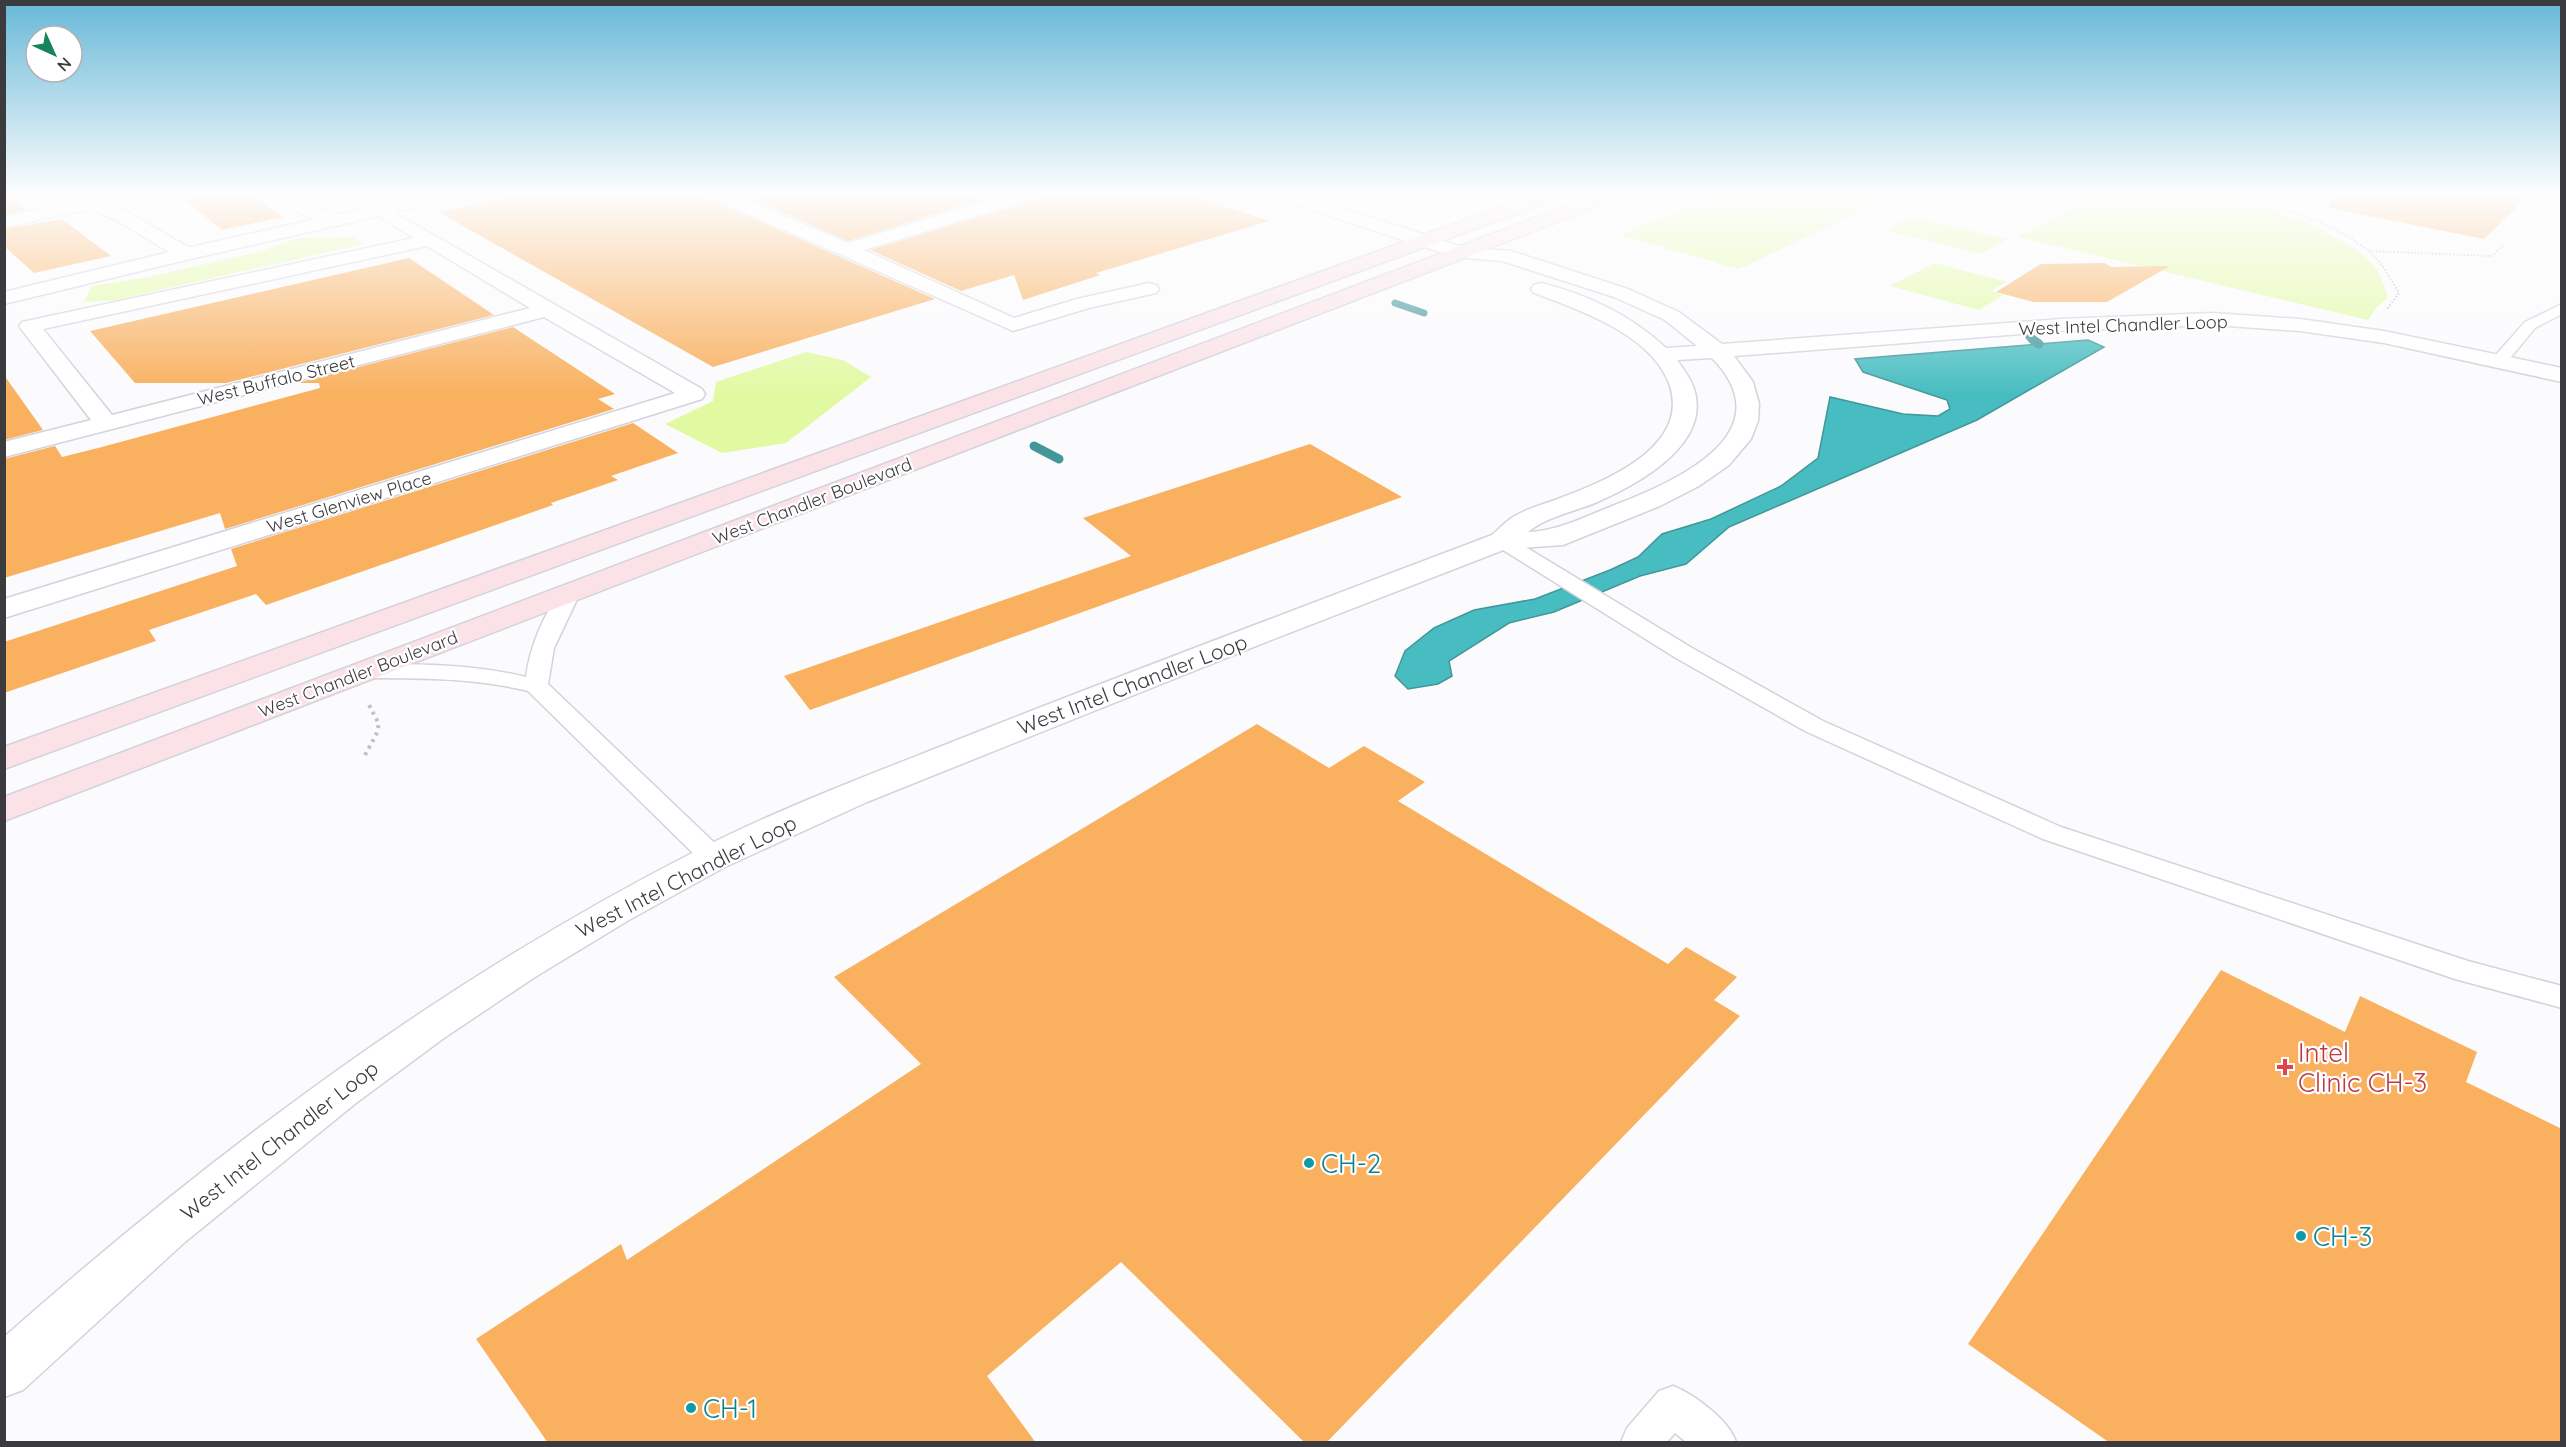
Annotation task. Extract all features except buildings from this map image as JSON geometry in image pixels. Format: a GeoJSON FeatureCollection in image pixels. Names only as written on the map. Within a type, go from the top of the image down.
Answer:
{"type":"FeatureCollection","features":[{"type":"Feature","properties":{"kind":"main road","name":"West Chandler Boulevard"},"geometry":{"type":"LineString","coordinates":[[4,759],[1374,260]]}},
{"type":"Feature","properties":{"kind":"main road","name":"West Chandler Boulevard"},"geometry":{"type":"LineString","coordinates":[[4,810],[1445,260]]}},
{"type":"Feature","properties":{"kind":"street"},"geometry":{"type":"LineString","coordinates":[[4,298],[163,260]]}},
{"type":"Feature","properties":{"kind":"street"},"geometry":{"type":"LineString","coordinates":[[106,423],[29,326],[337,260]]}},
{"type":"Feature","properties":{"kind":"street"},"geometry":{"type":"LineString","coordinates":[[461,260],[547,310]]}},
{"type":"Feature","properties":{"kind":"street"},"geometry":{"type":"LineString","coordinates":[[870,260],[1013,325],[1084,303],[1149,289]]}},
{"type":"Feature","properties":{"kind":"street"},"geometry":{"type":"LineString","coordinates":[[1468,260],[1476,268],[1486,272]]}},
{"type":"Feature","properties":{"kind":"street"},"geometry":{"type":"LineString","coordinates":[[1518,260],[1621,293],[1672,316],[1717,351]]}},
{"type":"Feature","properties":{"kind":"street"},"geometry":{"type":"LineString","coordinates":[[1519,282],[1600,312],[1636,333],[1662,355]]}},
{"type":"Feature","properties":{"kind":"street","name":"West Glenview Place"},"geometry":{"type":"LineString","coordinates":[[4,609],[694,394],[547,310]]}},
{"type":"Feature","properties":{"kind":"street","name":"West Buffalo Street"},"geometry":{"type":"LineString","coordinates":[[4,450],[547,310]]}},
{"type":"Feature","properties":{"kind":"street","name":"West Intel Chandler Loop"},"geometry":{"type":"LineString","coordinates":[[1662,355],[2165,319],[2250,321],[2384,337],[2562,375]]}},
{"type":"Feature","properties":{"kind":"street","name":"West Intel Chandler Loop"},"geometry":{"type":"LineString","coordinates":[[4,1372],[93,1290],[208,1192],[303,1116],[496,982],[556,944],[713,857],[774,828],[888,780],[1200,656],[1502,541],[1553,539],[1690,481],[1720,460],[1739,439],[1746,421],[1747,404],[1742,382],[1732,366],[1717,351]]}},
{"type":"Feature","properties":{"kind":"street","name":"West Intel Chandler Loop"},"geometry":{"type":"LineString","coordinates":[[1502,541],[1523,522],[1591,495],[1631,475],[1663,450],[1678,432],[1685,416],[1686,396],[1683,385],[1662,355]]}},
{"type":"Feature","properties":{"kind":"lane"},"geometry":{"type":"LineString","coordinates":[[2500,360],[2530,325],[2562,308]]}},
{"type":"Feature","properties":{"kind":"lane"},"geometry":{"type":"LineString","coordinates":[[1502,541],[1684,653],[1814,726],[2052,833],[2208,888],[2465,971],[2562,997]]}},
{"type":"Feature","properties":{"kind":"lane"},"geometry":{"type":"LineString","coordinates":[[536,686],[538,661],[544,641],[569,593]]}},
{"type":"Feature","properties":{"kind":"lane"},"geometry":{"type":"LineString","coordinates":[[366,671],[428,671],[495,676],[536,686],[713,857]]}},
{"type":"Feature","properties":{"kind":"lane"},"geometry":{"type":"LineString","coordinates":[[1641,1443],[1673,1406],[1716,1443]]}},
{"type":"Feature","properties":{"kind":"path"},"geometry":{"type":"LineString","coordinates":[[2377,260],[2385,268],[2399,293],[2379,321],[2384,337]]}},
{"type":"Feature","properties":{"kind":"path"},"geometry":{"type":"LineString","coordinates":[[365,754],[379,727],[379,717],[369,705]]}},
{"type":"Feature","properties":{"kind":"green space"},"geometry":{"type":"Polygon","coordinates":[[[225,260],[295,260],[115,300],[84,302],[92,286],[148,277],[225,260]]]}},
{"type":"Feature","properties":{"kind":"green space"},"geometry":{"type":"Polygon","coordinates":[[[1706,260],[1759,260],[1739,269],[1706,260]]]}},
{"type":"Feature","properties":{"kind":"green space"},"geometry":{"type":"Polygon","coordinates":[[[2113,260],[2367,260],[2380,275],[2388,297],[2375,309],[2368,320],[2113,260]]]}},
{"type":"Feature","properties":{"kind":"green space"},"geometry":{"type":"Polygon","coordinates":[[[1934,263],[2007,282],[1991,291],[2004,295],[1979,310],[1890,286],[1934,263]]]}},
{"type":"Feature","properties":{"kind":"green space"},"geometry":{"type":"Polygon","coordinates":[[[806,352],[843,360],[871,377],[786,443],[722,453],[665,424],[713,401],[716,382],[806,352]]]}},
{"type":"Feature","properties":{"kind":"water"},"geometry":{"type":"Polygon","coordinates":[[[2088,340],[2104,347],[1977,420],[1729,527],[1686,564],[1640,576],[1554,612],[1509,623],[1449,661],[1452,676],[1438,684],[1408,689],[1395,676],[1405,651],[1434,628],[1474,610],[1535,599],[1610,570],[1638,557],[1662,534],[1711,519],[1781,486],[1818,458],[1830,397],[1903,414],[1938,416],[1950,409],[1947,400],[1863,372],[1855,359],[2088,340]]]}},
{"type":"Feature","properties":{"kind":"waterway"},"geometry":{"type":"LineString","coordinates":[[1395,303],[1424,313]]}},
{"type":"Feature","properties":{"kind":"waterway"},"geometry":{"type":"LineString","coordinates":[[2029,337],[2034,340]]}},
{"type":"Feature","properties":{"kind":"waterway"},"geometry":{"type":"LineString","coordinates":[[2032,339],[2039,344]]}},
{"type":"Feature","properties":{"kind":"waterway"},"geometry":{"type":"LineString","coordinates":[[1034,446],[1059,459]]}},
{"type":"Feature","properties":{"kind":"place","name":"Intel Clinic CH-3"},"geometry":{"type":"Point","coordinates":[2285,1067]}},
{"type":"Feature","properties":{"kind":"place","name":"CH-2"},"geometry":{"type":"Point","coordinates":[1309,1163]}},
{"type":"Feature","properties":{"kind":"place","name":"CH-3"},"geometry":{"type":"Point","coordinates":[2301,1236]}},
{"type":"Feature","properties":{"kind":"place","name":"CH-1"},"geometry":{"type":"Point","coordinates":[691,1408]}}]}
